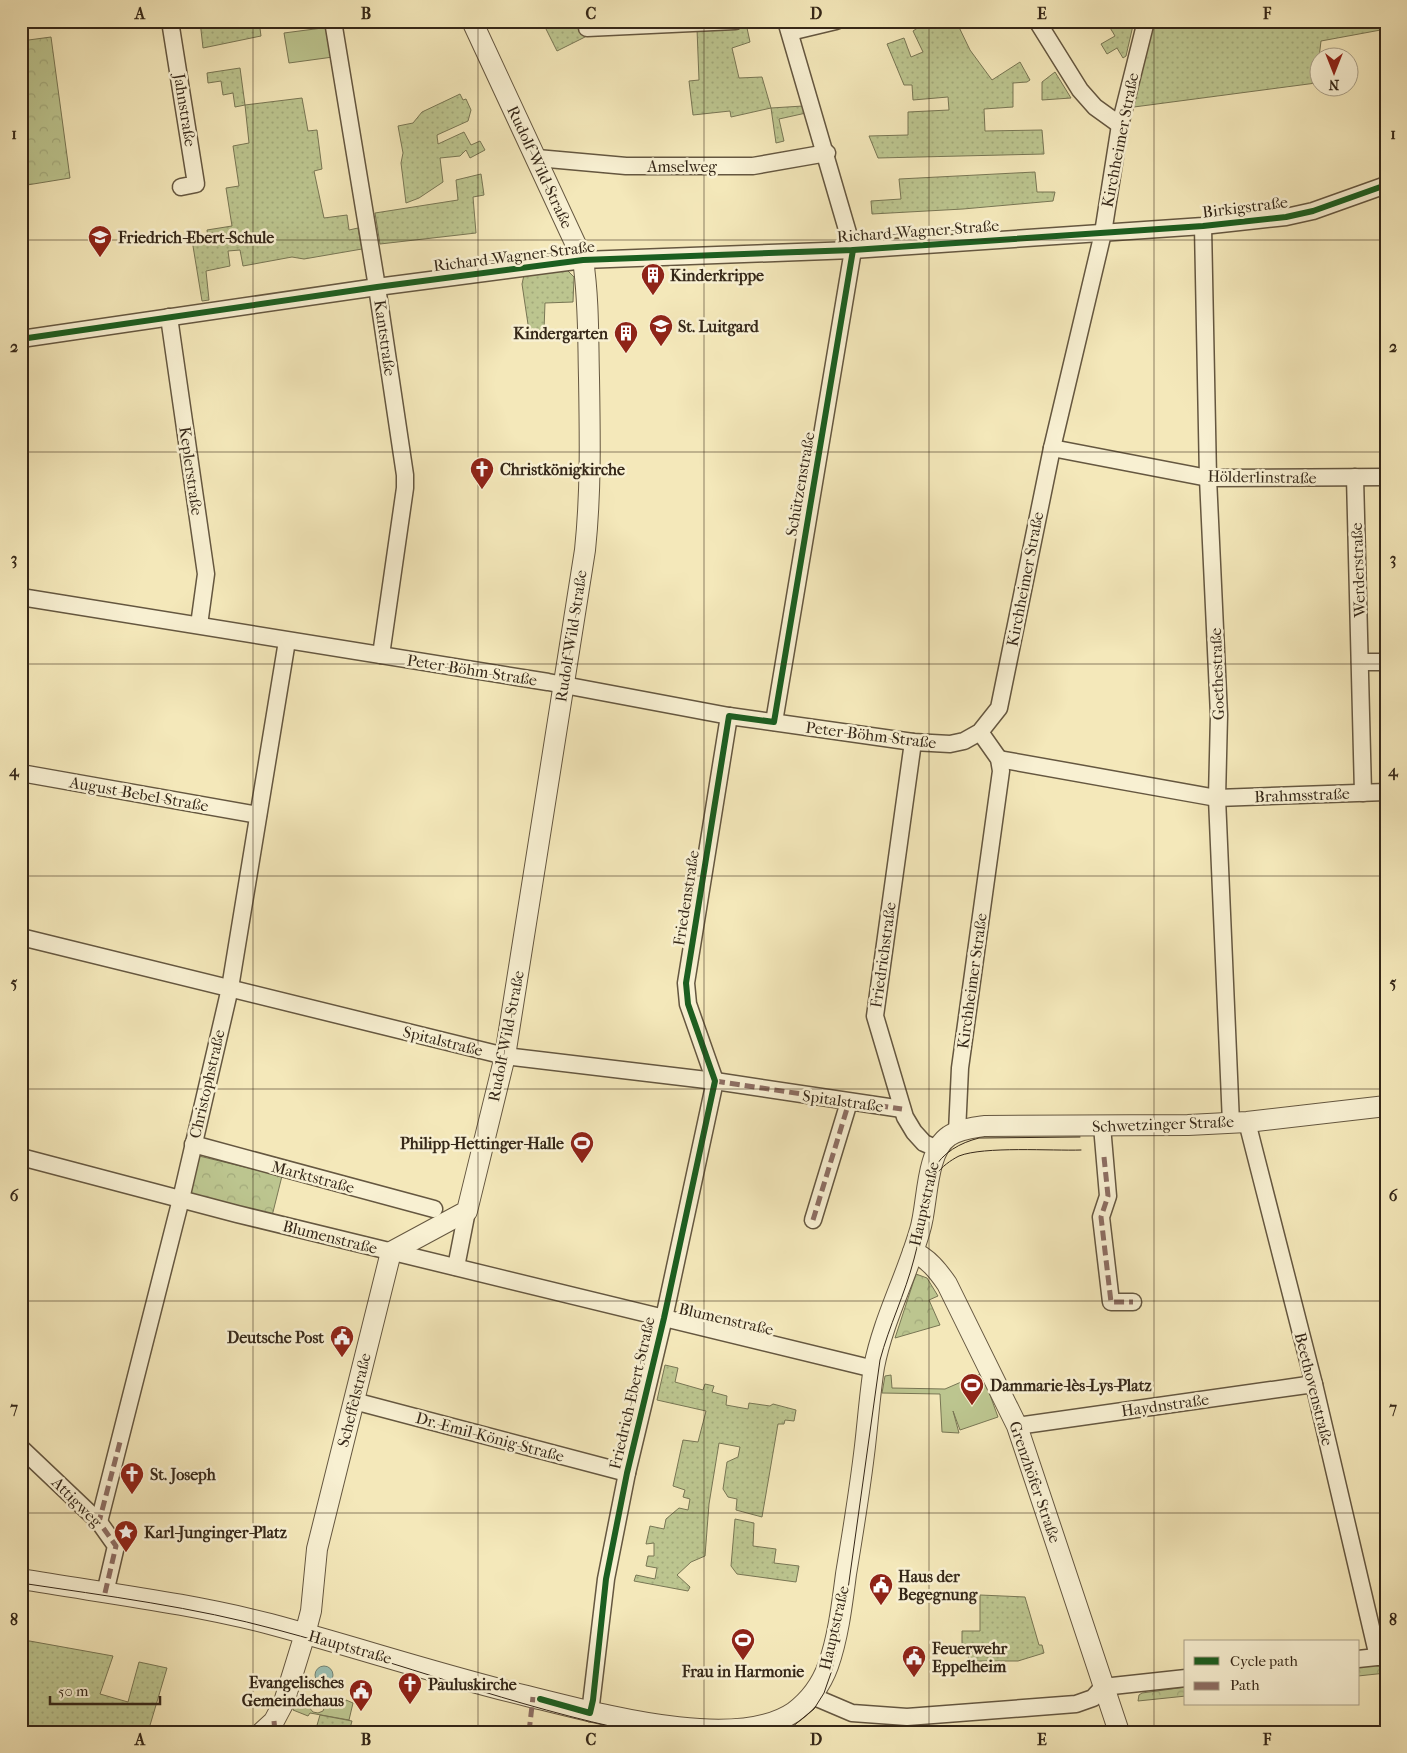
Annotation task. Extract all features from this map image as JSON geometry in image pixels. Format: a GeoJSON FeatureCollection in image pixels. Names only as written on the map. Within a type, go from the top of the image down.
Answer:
{"type":"FeatureCollection","features":[{"type":"Feature","properties":{"kind":"street","name":"Jahnstraße"},"geometry":{"type":"LineString","coordinates":[[170,21],[196,184],[181,187]]}},
{"type":"Feature","properties":{"kind":"street","name":"Kantstraße"},"geometry":{"type":"LineString","coordinates":[[333,21],[377,287],[405,488],[381,655]]}},
{"type":"Feature","properties":{"kind":"street","name":"Rudolf-Wild-Straße"},"geometry":{"type":"LineString","coordinates":[[456,1267],[467,1212],[505,1056],[564,686],[589,509],[588,291],[583,260],[472,21]]}},
{"type":"Feature","properties":{"kind":"street"},"geometry":{"type":"LineString","coordinates":[[587,28],[735,21]]}},
{"type":"Feature","properties":{"kind":"street"},"geometry":{"type":"LineString","coordinates":[[788,27],[836,21]]}},
{"type":"Feature","properties":{"kind":"street"},"geometry":{"type":"LineString","coordinates":[[1037,21],[1080,90],[1094,106],[1120,125]]}},
{"type":"Feature","properties":{"kind":"street","name":"Kirchheimer Straße"},"geometry":{"type":"LineString","coordinates":[[980,732],[999,708],[1052,448],[1103,232],[1120,125],[1146,21]]}},
{"type":"Feature","properties":{"kind":"street","name":"Schützenstraße"},"geometry":{"type":"LineString","coordinates":[[774,722],[853,250],[827,153],[788,27]]}},
{"type":"Feature","properties":{"kind":"street","name":"Amselweg"},"geometry":{"type":"LineString","coordinates":[[537,158],[626,166],[753,166],[827,153]]}},
{"type":"Feature","properties":{"kind":"street","name":"Birkigstraße"},"geometry":{"type":"LineString","coordinates":[[1103,232],[1204,226],[1286,217],[1313,211],[1386,185]]}},
{"type":"Feature","properties":{"kind":"street","name":"Goethestraße"},"geometry":{"type":"LineString","coordinates":[[1204,226],[1208,478],[1219,715],[1217,798],[1239,1122]]}},
{"type":"Feature","properties":{"kind":"street","name":"Richard-Wagner-Straße"},"geometry":{"type":"LineString","coordinates":[[21,339],[377,287],[583,260],[853,250],[1103,232]]}},
{"type":"Feature","properties":{"kind":"street","name":"Keplerstraße"},"geometry":{"type":"LineString","coordinates":[[169,317],[206,574],[199,625]]}},
{"type":"Feature","properties":{"kind":"street","name":"Hölderlinstraße"},"geometry":{"type":"LineString","coordinates":[[1052,448],[1208,478],[1386,477]]}},
{"type":"Feature","properties":{"kind":"street","name":"Werderstraße"},"geometry":{"type":"LineString","coordinates":[[1355,478],[1363,794]]}},
{"type":"Feature","properties":{"kind":"street","name":"Peter-Böhm-Straße"},"geometry":{"type":"LineString","coordinates":[[21,597],[381,655],[729,716],[913,742],[950,744],[980,732]]}},
{"type":"Feature","properties":{"kind":"street","name":"Christophstraße"},"geometry":{"type":"LineString","coordinates":[[99,1522],[181,1199],[230,988],[287,641]]}},
{"type":"Feature","properties":{"kind":"street"},"geometry":{"type":"LineString","coordinates":[[1360,662],[1386,662]]}},
{"type":"Feature","properties":{"kind":"street","name":"Friedenstraße"},"geometry":{"type":"LineString","coordinates":[[714,1081],[688,1004],[686,983],[729,716]]}},
{"type":"Feature","properties":{"kind":"street"},"geometry":{"type":"LineString","coordinates":[[980,732],[999,759],[1217,798]]}},
{"type":"Feature","properties":{"kind":"street","name":"Friedrichstraße"},"geometry":{"type":"LineString","coordinates":[[913,742],[874,1016],[902,1109],[914,1132],[924,1143],[946,1141]]}},
{"type":"Feature","properties":{"kind":"street","name":"Kirchheimer Straße"},"geometry":{"type":"LineString","coordinates":[[946,1141],[960,1068],[1001,771],[999,759]]}},
{"type":"Feature","properties":{"kind":"street","name":"August-Bebel-Straße"},"geometry":{"type":"LineString","coordinates":[[21,773],[258,815]]}},
{"type":"Feature","properties":{"kind":"street","name":"Brahmsstraße"},"geometry":{"type":"LineString","coordinates":[[1217,798],[1386,792]]}},
{"type":"Feature","properties":{"kind":"street","name":"Spitalstraße"},"geometry":{"type":"LineString","coordinates":[[21,937],[505,1056],[714,1081],[902,1109]]}},
{"type":"Feature","properties":{"kind":"street","name":"Friedrich-Ebert-Straße"},"geometry":{"type":"LineString","coordinates":[[590,1713],[606,1578],[627,1473],[664,1318],[714,1081]]}},
{"type":"Feature","properties":{"kind":"street"},"geometry":{"type":"LineString","coordinates":[[813,1220],[849,1102]]}},
{"type":"Feature","properties":{"kind":"street","name":"Schwetzinger Straße"},"geometry":{"type":"LineString","coordinates":[[946,1141],[984,1126],[1102,1126],[1239,1122],[1386,1106]]}},
{"type":"Feature","properties":{"kind":"street","name":"Beethovenstraße"},"geometry":{"type":"LineString","coordinates":[[1239,1122],[1314,1384],[1382,1657]]}},
{"type":"Feature","properties":{"kind":"street"},"geometry":{"type":"LineString","coordinates":[[1102,1126],[1108,1196],[1101,1217],[1111,1302],[1133,1302]]}},
{"type":"Feature","properties":{"kind":"street","name":"Hauptstraße"},"geometry":{"type":"LineString","coordinates":[[21,1579],[223,1614],[305,1634],[590,1713],[660,1726],[727,1731],[759,1727],[777,1722],[792,1713],[812,1696],[829,1665],[841,1609],[859,1494],[874,1369],[882,1339],[921,1228],[930,1176],[946,1141]]}},
{"type":"Feature","properties":{"kind":"street","name":"Marktstraße"},"geometry":{"type":"LineString","coordinates":[[193,1144],[434,1209]]}},
{"type":"Feature","properties":{"kind":"street","name":"Blumenstraße"},"geometry":{"type":"LineString","coordinates":[[21,1157],[391,1252],[874,1369]]}},
{"type":"Feature","properties":{"kind":"street"},"geometry":{"type":"LineString","coordinates":[[391,1252],[467,1212]]}},
{"type":"Feature","properties":{"kind":"street","name":"Scheffelstraße"},"geometry":{"type":"LineString","coordinates":[[270,1728],[284,1702],[311,1611],[317,1549],[391,1252]]}},
{"type":"Feature","properties":{"kind":"street","name":"Grenzhöfer Straße"},"geometry":{"type":"LineString","coordinates":[[913,1252],[924,1258],[940,1272],[1017,1426],[1119,1732]]}},
{"type":"Feature","properties":{"kind":"street","name":"Haydnstraße"},"geometry":{"type":"LineString","coordinates":[[1017,1426],[1314,1384]]}},
{"type":"Feature","properties":{"kind":"street","name":"Dr.-Emil-König-Straße"},"geometry":{"type":"LineString","coordinates":[[354,1401],[627,1473]]}},
{"type":"Feature","properties":{"kind":"street","name":"Attigweg"},"geometry":{"type":"LineString","coordinates":[[21,1448],[99,1522],[116,1546],[105,1593]]}},
{"type":"Feature","properties":{"kind":"street"},"geometry":{"type":"LineString","coordinates":[[1360,1659],[1382,1657]]}},
{"type":"Feature","properties":{"kind":"street"},"geometry":{"type":"LineString","coordinates":[[812,1696],[852,1713],[907,1717],[1076,1704],[1093,1698],[1103,1687],[1184,1678]]}},
{"type":"Feature","properties":{"kind":"green space"},"geometry":{"type":"Polygon","coordinates":[[[200,21],[259,21],[261,36],[203,48],[200,21]]]}},
{"type":"Feature","properties":{"kind":"green space"},"geometry":{"type":"Polygon","coordinates":[[[542,21],[581,21],[587,36],[557,51],[542,21]]]}},
{"type":"Feature","properties":{"kind":"green space"},"geometry":{"type":"Polygon","coordinates":[[[915,21],[956,21],[970,50],[992,80],[1020,62],[1030,80],[1013,83],[1013,107],[984,109],[985,131],[1042,130],[1044,154],[878,158],[869,136],[908,135],[908,112],[949,110],[948,97],[913,100],[912,85],[904,85],[887,44],[904,38],[911,57],[923,52],[913,31],[919,27],[915,21]]]}},
{"type":"Feature","properties":{"kind":"green space"},"geometry":{"type":"Polygon","coordinates":[[[1106,21],[1134,21],[1126,56],[1123,58],[1117,48],[1107,54],[1101,44],[1115,36],[1106,21]]]}},
{"type":"Feature","properties":{"kind":"green space"},"geometry":{"type":"Polygon","coordinates":[[[1151,21],[1386,21],[1386,29],[1321,41],[1320,48],[1310,48],[1310,84],[1134,107],[1151,21]]]}},
{"type":"Feature","properties":{"kind":"green space"},"geometry":{"type":"Polygon","coordinates":[[[330,27],[333,57],[289,63],[284,33],[330,27]]]}},
{"type":"Feature","properties":{"kind":"green space"},"geometry":{"type":"Polygon","coordinates":[[[747,28],[750,42],[732,48],[739,78],[762,77],[771,108],[731,117],[730,111],[693,115],[689,81],[699,80],[697,29],[747,28]]]}},
{"type":"Feature","properties":{"kind":"green space"},"geometry":{"type":"Polygon","coordinates":[[[51,37],[70,178],[21,186],[21,41],[51,37]]]}},
{"type":"Feature","properties":{"kind":"green space"},"geometry":{"type":"Polygon","coordinates":[[[240,68],[245,105],[235,107],[233,93],[223,95],[221,81],[208,83],[207,73],[240,68]]]}},
{"type":"Feature","properties":{"kind":"green space"},"geometry":{"type":"Polygon","coordinates":[[[1055,72],[1071,98],[1042,100],[1042,82],[1055,72]]]}},
{"type":"Feature","properties":{"kind":"green space"},"geometry":{"type":"Polygon","coordinates":[[[460,94],[463,100],[466,99],[471,110],[468,121],[437,135],[438,144],[464,132],[471,145],[480,141],[485,150],[470,158],[466,150],[460,156],[440,158],[443,182],[419,198],[406,203],[401,163],[403,153],[398,126],[413,123],[422,112],[460,94]]]}},
{"type":"Feature","properties":{"kind":"green space"},"geometry":{"type":"Polygon","coordinates":[[[302,98],[308,131],[317,130],[322,169],[314,171],[324,218],[347,215],[349,230],[358,228],[362,249],[304,259],[292,257],[243,266],[240,250],[228,251],[230,266],[206,271],[209,300],[202,301],[192,240],[208,238],[207,230],[232,226],[226,188],[239,186],[233,146],[249,143],[245,105],[302,98]]]}},
{"type":"Feature","properties":{"kind":"green space"},"geometry":{"type":"Polygon","coordinates":[[[803,106],[806,113],[779,119],[784,141],[776,143],[771,108],[803,106]]]}},
{"type":"Feature","properties":{"kind":"green space"},"geometry":{"type":"Polygon","coordinates":[[[1035,172],[1037,192],[1055,192],[1053,201],[963,209],[872,214],[871,201],[901,199],[899,179],[1035,172]]]}},
{"type":"Feature","properties":{"kind":"green space"},"geometry":{"type":"Polygon","coordinates":[[[481,174],[484,195],[473,197],[476,233],[380,244],[375,213],[458,200],[456,180],[481,174]]]}},
{"type":"Feature","properties":{"kind":"green space"},"geometry":{"type":"Polygon","coordinates":[[[566,269],[574,277],[573,302],[545,303],[544,330],[529,331],[522,284],[524,275],[566,269]]]}},
{"type":"Feature","properties":{"kind":"green space"},"geometry":{"type":"Polygon","coordinates":[[[199,1156],[282,1176],[272,1216],[190,1195],[199,1156]]]}},
{"type":"Feature","properties":{"kind":"green space"},"geometry":{"type":"Polygon","coordinates":[[[916,1274],[927,1278],[938,1296],[929,1300],[940,1325],[895,1338],[916,1274]]]}},
{"type":"Feature","properties":{"kind":"green space"},"geometry":{"type":"Polygon","coordinates":[[[665,1365],[678,1368],[675,1382],[703,1390],[705,1384],[714,1386],[712,1392],[727,1396],[726,1405],[748,1409],[749,1403],[770,1406],[773,1404],[796,1410],[794,1421],[785,1420],[784,1424],[778,1424],[762,1517],[736,1510],[737,1499],[728,1497],[723,1489],[727,1462],[738,1457],[740,1447],[719,1443],[709,1504],[705,1556],[691,1562],[677,1575],[690,1587],[688,1591],[634,1581],[636,1575],[655,1579],[657,1568],[646,1566],[648,1556],[654,1556],[654,1543],[646,1544],[650,1526],[664,1529],[666,1519],[679,1508],[688,1510],[690,1499],[683,1497],[685,1490],[673,1486],[683,1440],[698,1442],[706,1411],[657,1400],[665,1365]]]}},
{"type":"Feature","properties":{"kind":"green space"},"geometry":{"type":"Polygon","coordinates":[[[982,1373],[998,1417],[960,1430],[953,1411],[959,1433],[942,1432],[940,1394],[882,1393],[885,1376],[891,1375],[892,1388],[945,1389],[982,1373]]]}},
{"type":"Feature","properties":{"kind":"green space"},"geometry":{"type":"Polygon","coordinates":[[[735,1519],[754,1523],[753,1546],[776,1549],[774,1563],[799,1566],[796,1582],[737,1574],[731,1566],[735,1519]]]}},
{"type":"Feature","properties":{"kind":"green space"},"geometry":{"type":"Polygon","coordinates":[[[980,1595],[1025,1597],[1039,1645],[1042,1645],[1044,1653],[1018,1661],[968,1661],[969,1652],[962,1652],[962,1631],[980,1631],[980,1595]]]}},
{"type":"Feature","properties":{"kind":"green space"},"geometry":{"type":"Polygon","coordinates":[[[24,1640],[113,1656],[100,1694],[128,1702],[139,1662],[167,1668],[148,1732],[21,1732],[21,1655],[24,1640]]]}},
{"type":"Feature","properties":{"kind":"green space"},"geometry":{"type":"Polygon","coordinates":[[[1386,1661],[1386,1673],[1360,1676],[1360,1664],[1386,1661]]]}},
{"type":"Feature","properties":{"kind":"green space"},"geometry":{"type":"Polygon","coordinates":[[[1184,1687],[1184,1696],[1138,1701],[1139,1695],[1184,1687]]]}},
{"type":"Feature","properties":{"kind":"green space"},"geometry":{"type":"Polygon","coordinates":[[[301,1698],[313,1712],[318,1713],[323,1711],[326,1703],[332,1702],[344,1707],[346,1700],[353,1703],[349,1720],[310,1713],[308,1716],[293,1710],[298,1699],[301,1698]]]}},
{"type":"Feature","properties":{"kind":"green space"},"geometry":{"type":"Polygon","coordinates":[[[320,1715],[352,1721],[349,1732],[315,1732],[320,1715]]]}},
{"type":"Feature","properties":{"kind":"water"},"geometry":{"type":"Polygon","coordinates":[[[324,1666],[330,1669],[333,1675],[330,1681],[324,1684],[318,1681],[315,1675],[318,1669],[324,1666]]]}},
{"type":"Feature","properties":{"kind":"tram line"},"geometry":{"type":"LineString","coordinates":[[933,1170],[947,1153],[979,1138],[1080,1137]]}},
{"type":"Feature","properties":{"kind":"tram line"},"geometry":{"type":"LineString","coordinates":[[786,1732],[814,1709],[824,1693],[832,1670],[848,1589],[880,1360],[917,1249],[927,1195],[936,1175],[946,1164],[959,1156],[970,1153],[1001,1150],[1081,1150]]}},
{"type":"Feature","properties":{"kind":"tram line"},"geometry":{"type":"LineString","coordinates":[[21,1583],[150,1603],[246,1622],[323,1643],[546,1710],[637,1732]]}},
{"type":"Feature","properties":{"kind":"marked path"},"geometry":{"type":"LineString","coordinates":[[715,1081],[902,1109]]}},
{"type":"Feature","properties":{"kind":"marked path"},"geometry":{"type":"LineString","coordinates":[[813,1220],[849,1102]]}},
{"type":"Feature","properties":{"kind":"marked path"},"geometry":{"type":"LineString","coordinates":[[1104,1157],[1108,1196],[1101,1217],[1111,1302],[1133,1302]]}},
{"type":"Feature","properties":{"kind":"marked path"},"geometry":{"type":"LineString","coordinates":[[105,1593],[116,1546],[99,1522],[120,1442]]}},
{"type":"Feature","properties":{"kind":"marked path"},"geometry":{"type":"LineString","coordinates":[[529,1732],[533,1697]]}},
{"type":"Feature","properties":{"kind":"marked path"},"geometry":{"type":"LineString","coordinates":[[274,1721],[275,1732]]}},
{"type":"Feature","properties":{"kind":"cycle path"},"geometry":{"type":"LineString","coordinates":[[21,339],[377,287],[583,260],[853,250],[1203,226],[1286,217],[1313,211],[1386,185]]}},
{"type":"Feature","properties":{"kind":"cycle path"},"geometry":{"type":"LineString","coordinates":[[540,1699],[590,1713],[593,1700],[606,1579],[627,1473],[664,1318],[715,1081],[688,1004],[686,983],[729,716],[774,722],[853,250]]}},
{"type":"Feature","properties":{"kind":"place","name":"Friedrich-Ebert-Schule"},"geometry":{"type":"Point","coordinates":[100,258]}},
{"type":"Feature","properties":{"kind":"place","name":"Kinderkrippe"},"geometry":{"type":"Point","coordinates":[653,296]}},
{"type":"Feature","properties":{"kind":"place","name":"St. Luitgard"},"geometry":{"type":"Point","coordinates":[661,347]}},
{"type":"Feature","properties":{"kind":"place","name":"Kindergarten"},"geometry":{"type":"Point","coordinates":[626,354]}},
{"type":"Feature","properties":{"kind":"place","name":"Christkönigkirche"},"geometry":{"type":"Point","coordinates":[482,490]}},
{"type":"Feature","properties":{"kind":"place","name":"Philipp-Hettinger-Halle"},"geometry":{"type":"Point","coordinates":[582,1164]}},
{"type":"Feature","properties":{"kind":"place","name":"Deutsche Post"},"geometry":{"type":"Point","coordinates":[342,1358]}},
{"type":"Feature","properties":{"kind":"place","name":"Dammarie-lès-Lys-Platz"},"geometry":{"type":"Point","coordinates":[972,1406]}},
{"type":"Feature","properties":{"kind":"place","name":"St. Joseph"},"geometry":{"type":"Point","coordinates":[132,1495]}},
{"type":"Feature","properties":{"kind":"place","name":"Karl-Junginger-Platz"},"geometry":{"type":"Point","coordinates":[126,1553]}},
{"type":"Feature","properties":{"kind":"place","name":"Haus der Begegnung"},"geometry":{"type":"Point","coordinates":[881,1606]}},
{"type":"Feature","properties":{"kind":"place","name":"Frau in Harmonie"},"geometry":{"type":"Point","coordinates":[743,1661]}},
{"type":"Feature","properties":{"kind":"place","name":"Feuerwehr Eppelheim"},"geometry":{"type":"Point","coordinates":[914,1678]}},
{"type":"Feature","properties":{"kind":"place","name":"Pauluskirche"},"geometry":{"type":"Point","coordinates":[410,1705]}},
{"type":"Feature","properties":{"kind":"place","name":"Evangelisches Gemeindehaus"},"geometry":{"type":"Point","coordinates":[361,1712]}}]}
